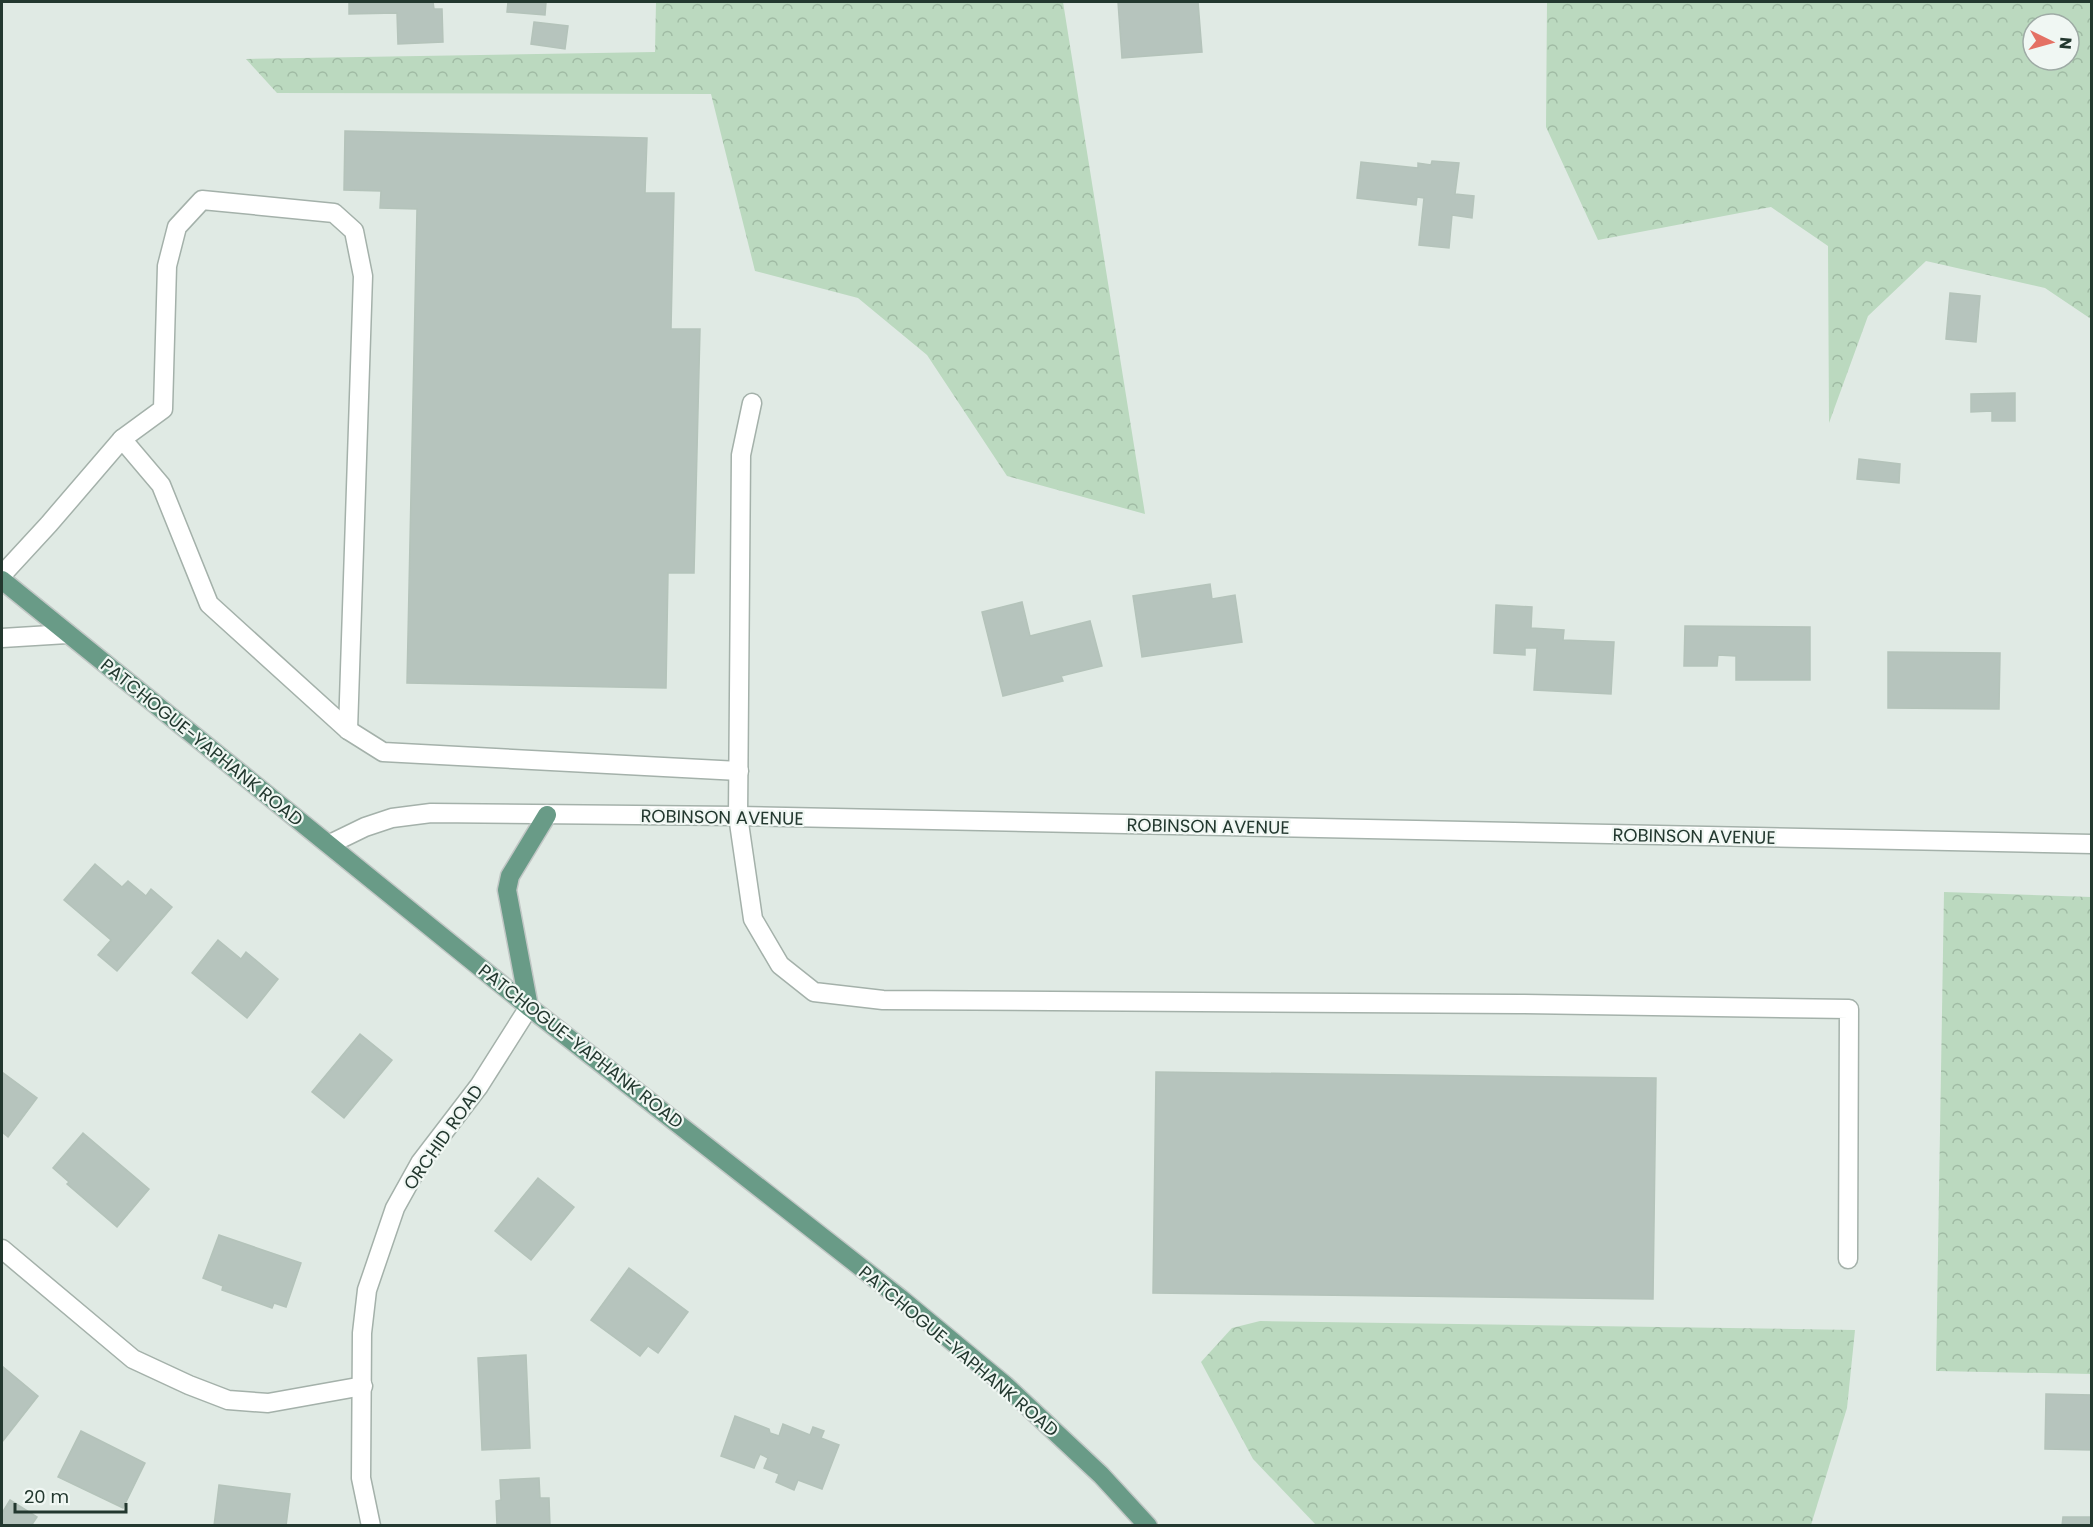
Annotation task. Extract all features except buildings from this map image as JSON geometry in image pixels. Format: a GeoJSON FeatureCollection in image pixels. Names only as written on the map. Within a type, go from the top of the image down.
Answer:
{"type":"FeatureCollection","features":[{"type":"Feature","properties":{"kind":"main road","name":"PATCHOGUE-YAPHANK ROAD"},"geometry":{"type":"LineString","coordinates":[[2,580],[529,1007],[891,1290],[1005,1385],[1101,1474],[1148,1526]]}},
{"type":"Feature","properties":{"kind":"main road"},"geometry":{"type":"LineString","coordinates":[[529,1007],[507,890],[510,876],[547,815]]}},
{"type":"Feature","properties":{"kind":"street"},"geometry":{"type":"LineString","coordinates":[[2,575],[122,439],[164,409],[167,266],[177,227],[202,200],[334,213],[354,231],[363,276],[348,730]]}},
{"type":"Feature","properties":{"kind":"street"},"geometry":{"type":"LineString","coordinates":[[752,403],[741,455],[738,816],[753,919],[780,965],[814,992],[883,1000],[1518,1004],[1849,1009],[1848,1259]]}},
{"type":"Feature","properties":{"kind":"street"},"geometry":{"type":"LineString","coordinates":[[122,439],[160,485],[209,604],[348,730],[383,752],[739,771]]}},
{"type":"Feature","properties":{"kind":"street"},"geometry":{"type":"LineString","coordinates":[[2,638],[67,634]]}},
{"type":"Feature","properties":{"kind":"street","name":"ROBINSON AVENUE"},"geometry":{"type":"LineString","coordinates":[[330,844],[364,827],[402,817],[431,813],[738,816],[2091,844]]}},
{"type":"Feature","properties":{"kind":"street","name":"ORCHID ROAD"},"geometry":{"type":"LineString","coordinates":[[370,1526],[361,1478],[362,1333],[367,1290],[396,1208],[420,1163],[479,1086],[529,1007]]}},
{"type":"Feature","properties":{"kind":"street"},"geometry":{"type":"LineString","coordinates":[[2,1249],[134,1359],[199,1389],[228,1400],[268,1403],[363,1386]]}},
{"type":"Feature","properties":{"kind":"green space"},"geometry":{"type":"Polygon","coordinates":[[[656,2],[1063,2],[1145,514],[1007,476],[927,355],[858,298],[755,271],[711,94],[277,93],[246,59],[655,52],[656,2]]]}},
{"type":"Feature","properties":{"kind":"green space"},"geometry":{"type":"Polygon","coordinates":[[[1547,2],[2091,2],[2091,319],[2045,288],[1926,261],[1868,316],[1829,423],[1828,246],[1771,207],[1598,240],[1546,127],[1547,2]]]}},
{"type":"Feature","properties":{"kind":"green space"},"geometry":{"type":"Polygon","coordinates":[[[1944,892],[2091,897],[2091,1374],[1936,1371],[1944,892]]]}},
{"type":"Feature","properties":{"kind":"green space"},"geometry":{"type":"Polygon","coordinates":[[[1260,1321],[1855,1330],[1847,1408],[1811,1525],[1317,1526],[1253,1459],[1201,1362],[1232,1328],[1260,1321]]]}}]}
